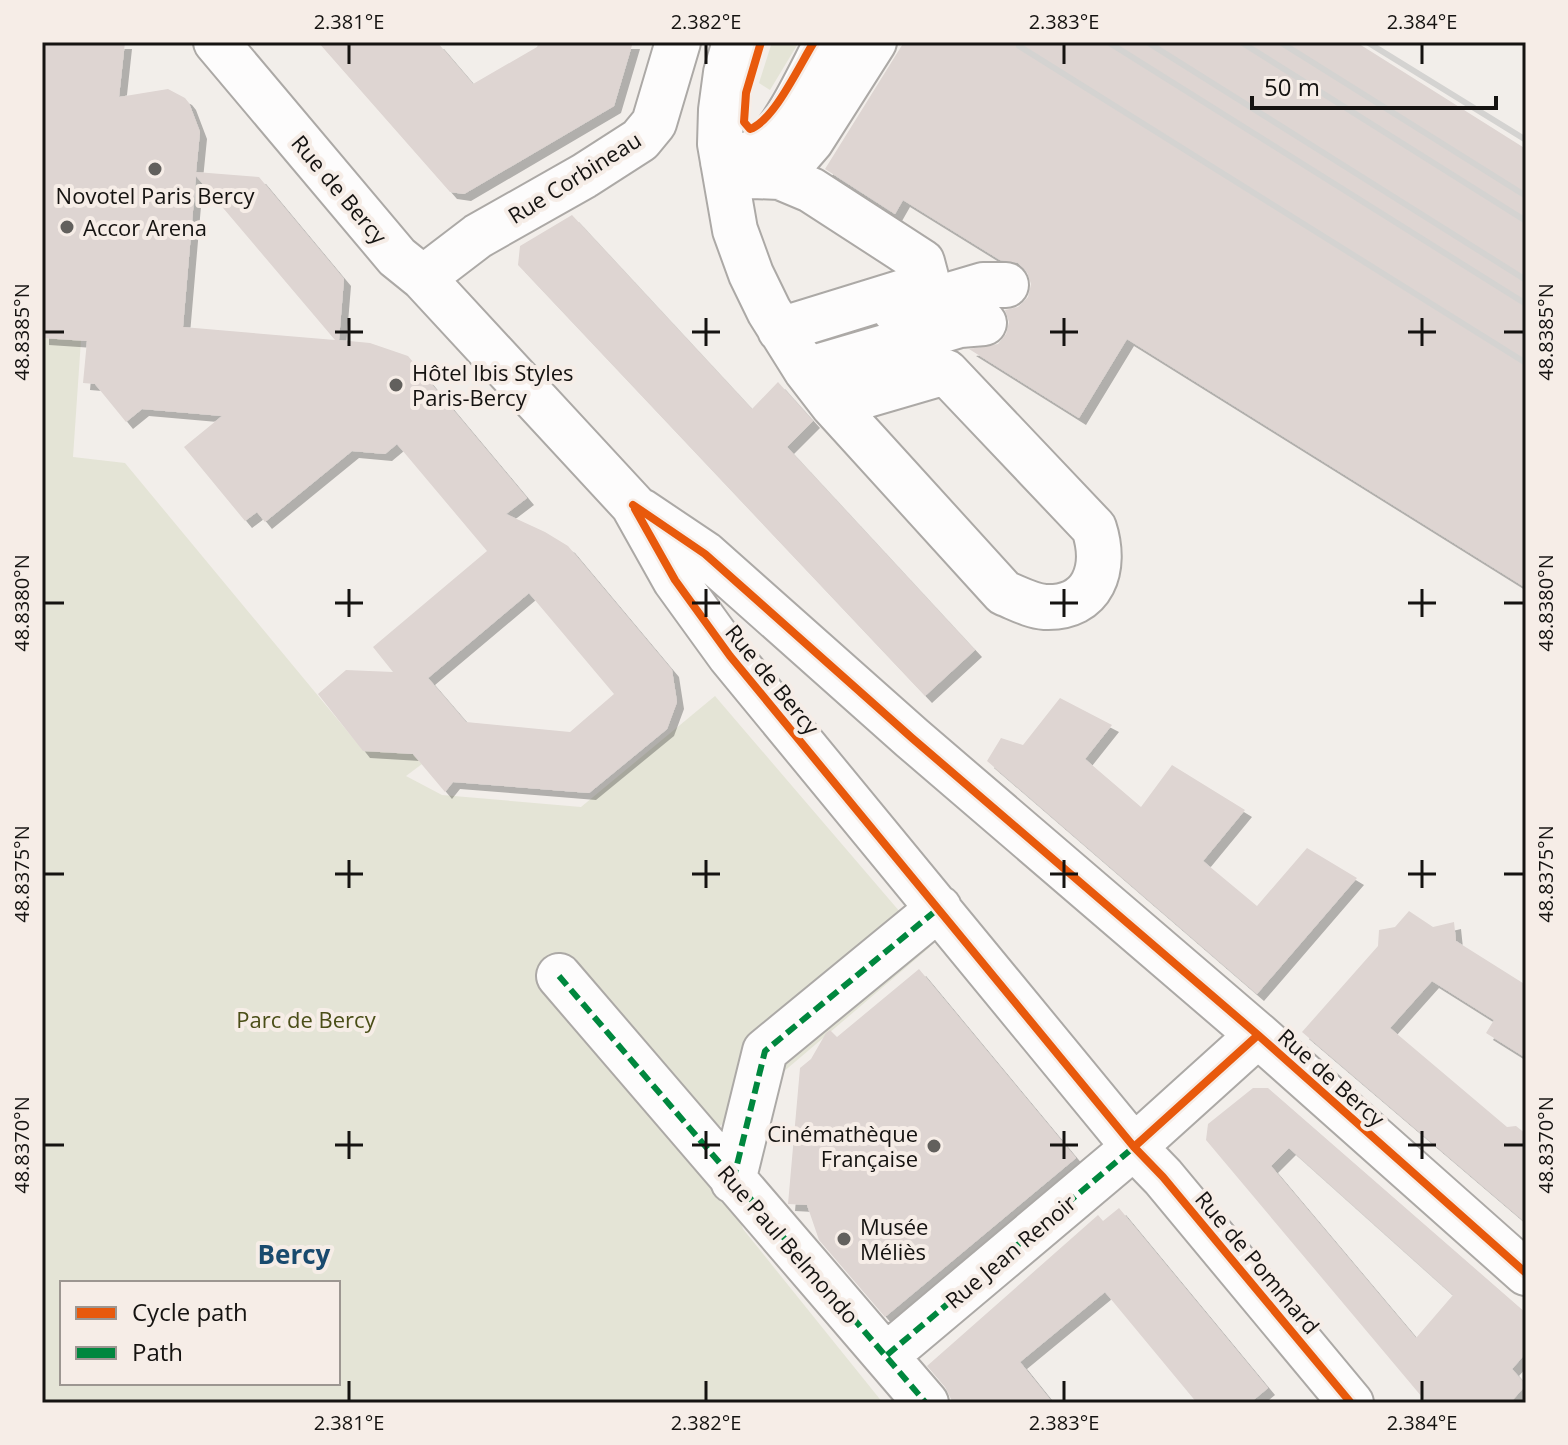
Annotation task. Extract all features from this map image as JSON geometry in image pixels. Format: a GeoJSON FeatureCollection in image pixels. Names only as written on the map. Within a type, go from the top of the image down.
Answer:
{"type":"FeatureCollection","features":[{"type":"Feature","properties":{"kind":"street","name":"Rue de Bercy"},"geometry":{"type":"LineString","coordinates":[[216,42],[397,257],[423,278],[633,505],[705,554],[912,738],[1258,1035],[1526,1273]]}},
{"type":"Feature","properties":{"kind":"street","name":"Rue Corbineau"},"geometry":{"type":"LineString","coordinates":[[423,278],[478,236],[584,176],[640,140],[654,123],[678,42]]}},
{"type":"Feature","properties":{"kind":"street"},"geometry":{"type":"LineString","coordinates":[[735,42],[726,73],[720,144],[735,230],[746,259],[804,365],[1004,593],[1047,607],[1072,602],[1093,583],[1100,565],[1101,549],[1094,528],[946,372],[804,365]]}},
{"type":"Feature","properties":{"kind":"street"},"geometry":{"type":"LineString","coordinates":[[724,170],[766,144],[783,121],[827,42]]}},
{"type":"Feature","properties":{"kind":"street"},"geometry":{"type":"LineString","coordinates":[[780,177],[811,141],[874,42]]}},
{"type":"Feature","properties":{"kind":"street"},"geometry":{"type":"LineString","coordinates":[[724,170],[780,177],[811,190],[922,262],[926,277],[916,288],[804,365]]}},
{"type":"Feature","properties":{"kind":"street"},"geometry":{"type":"LineString","coordinates":[[983,285],[990,312],[902,358],[804,365],[983,285]]}},
{"type":"Feature","properties":{"kind":"street","name":"Rue de Bercy"},"geometry":{"type":"LineString","coordinates":[[633,505],[675,580],[730,656],[1134,1147],[1258,1035]]}},
{"type":"Feature","properties":{"kind":"street"},"geometry":{"type":"LineString","coordinates":[[733,1181],[765,1051],[939,908]]}},
{"type":"Feature","properties":{"kind":"street","name":"Rue Paul Belmondo"},"geometry":{"type":"LineString","coordinates":[[559,976],[926,1403]]}},
{"type":"Feature","properties":{"kind":"street","name":"Rue Jean Renoir"},"geometry":{"type":"LineString","coordinates":[[887,1355],[1134,1147]]}},
{"type":"Feature","properties":{"kind":"street","name":"Rue de Pommard"},"geometry":{"type":"LineString","coordinates":[[1134,1147],[1173,1189],[1351,1403]]}},
{"type":"Feature","properties":{"kind":"green space"},"geometry":{"type":"Polygon","coordinates":[[[772,42],[799,42],[770,90],[759,83],[772,42]]]}},
{"type":"Feature","properties":{"kind":"green space","name":"Parc de Bercy"},"geometry":{"type":"Polygon","coordinates":[[[42,338],[81,340],[73,457],[125,463],[363,750],[413,754],[422,764],[406,776],[442,795],[581,807],[715,696],[930,947],[714,1131],[743,1229],[883,1403],[42,1403],[42,338]]]}},
{"type":"Feature","properties":{"kind":"building"},"geometry":{"type":"Polygon","coordinates":[[[42,42],[125,42],[119,97],[168,89],[185,98],[200,132],[196,172],[259,177],[344,279],[339,340],[370,343],[408,356],[527,498],[506,514],[568,546],[672,670],[677,702],[667,729],[589,793],[453,782],[445,792],[413,754],[363,751],[318,694],[346,670],[393,672],[373,647],[487,551],[397,444],[385,454],[352,451],[265,522],[257,512],[245,521],[184,447],[222,416],[142,409],[126,422],[95,384],[83,383],[87,341],[42,338],[42,42]],[[196,176],[183,327],[335,340],[196,176]],[[529,593],[428,678],[466,722],[570,732],[614,694],[529,593]]]}},
{"type":"Feature","properties":{"kind":"building"},"geometry":{"type":"Polygon","coordinates":[[[318,42],[437,42],[473,84],[537,47],[539,42],[633,42],[614,106],[464,194],[450,192],[318,42]]]}},
{"type":"Feature","properties":{"kind":"building"},"geometry":{"type":"Polygon","coordinates":[[[904,42],[1356,42],[1526,149],[1526,588],[1127,339],[1079,418],[969,349],[998,344],[1006,334],[1009,322],[1005,310],[1018,307],[1028,297],[1031,284],[1027,272],[1018,263],[1000,260],[903,200],[895,214],[825,169],[904,42]]]}},
{"type":"Feature","properties":{"kind":"building"},"geometry":{"type":"Polygon","coordinates":[[[572,215],[752,409],[778,382],[813,421],[787,447],[975,650],[925,696],[518,265],[520,246],[572,215]]]}},
{"type":"Feature","properties":{"kind":"building"},"geometry":{"type":"Polygon","coordinates":[[[1060,698],[1112,725],[1085,759],[1141,807],[1172,765],[1245,810],[1203,861],[1257,906],[1307,848],[1357,878],[1257,994],[987,761],[1001,738],[1023,745],[1060,698]]]}},
{"type":"Feature","properties":{"kind":"building"},"geometry":{"type":"Polygon","coordinates":[[[1409,911],[1433,927],[1454,922],[1456,941],[1526,985],[1526,1058],[1486,1033],[1494,1020],[1432,981],[1390,1028],[1507,1127],[1516,1126],[1526,1134],[1526,1223],[1302,1032],[1378,946],[1379,930],[1395,927],[1409,911]]]}},
{"type":"Feature","properties":{"kind":"building","name":"Cinémathèque Française"},"geometry":{"type":"Polygon","coordinates":[[[919,969],[1076,1158],[885,1317],[819,1240],[807,1205],[788,1204],[800,1068],[811,1059],[826,1033],[830,1030],[837,1037],[919,969]]]}},
{"type":"Feature","properties":{"kind":"building"},"geometry":{"type":"Polygon","coordinates":[[[1253,1088],[1268,1088],[1526,1313],[1526,1353],[1512,1369],[1526,1385],[1510,1403],[1427,1403],[1206,1140],[1208,1124],[1253,1088]],[[1289,1148],[1271,1166],[1416,1338],[1453,1295],[1289,1148]]]}},
{"type":"Feature","properties":{"kind":"building"},"geometry":{"type":"Polygon","coordinates":[[[1119,1208],[1268,1388],[1250,1403],[1197,1403],[1105,1292],[1020,1362],[1053,1403],[953,1403],[945,1387],[927,1366],[1098,1215],[1103,1221],[1119,1208]]]}},
{"type":"Feature","properties":{"kind":"railway"},"geometry":{"type":"LineString","coordinates":[[1108,42],[1526,304]]}},
{"type":"Feature","properties":{"kind":"railway"},"geometry":{"type":"LineString","coordinates":[[1147,42],[1526,280]]}},
{"type":"Feature","properties":{"kind":"railway"},"geometry":{"type":"LineString","coordinates":[[1241,42],[1526,221]]}},
{"type":"Feature","properties":{"kind":"railway"},"geometry":{"type":"LineString","coordinates":[[1280,42],[1526,196]]}},
{"type":"Feature","properties":{"kind":"railway"},"geometry":{"type":"LineString","coordinates":[[1367,42],[1526,140]]}},
{"type":"Feature","properties":{"kind":"railway"},"geometry":{"type":"LineString","coordinates":[[1019,46],[1526,363]]}},
{"type":"Feature","properties":{"kind":"marked path"},"geometry":{"type":"LineString","coordinates":[[733,1181],[765,1051],[939,908]]}},
{"type":"Feature","properties":{"kind":"marked path"},"geometry":{"type":"LineString","coordinates":[[559,976],[926,1403]]}},
{"type":"Feature","properties":{"kind":"marked path"},"geometry":{"type":"LineString","coordinates":[[887,1355],[1134,1147]]}},
{"type":"Feature","properties":{"kind":"cycle path"},"geometry":{"type":"LineString","coordinates":[[761,42],[746,93],[744,122],[750,129],[759,124],[777,104],[814,42]]}},
{"type":"Feature","properties":{"kind":"cycle path"},"geometry":{"type":"LineString","coordinates":[[633,505],[705,554],[912,738],[1258,1035],[1526,1273]]}},
{"type":"Feature","properties":{"kind":"cycle path"},"geometry":{"type":"LineString","coordinates":[[635,509],[675,580],[730,656],[1134,1147],[1163,1177],[1351,1403]]}},
{"type":"Feature","properties":{"kind":"cycle path"},"geometry":{"type":"LineString","coordinates":[[1134,1147],[1258,1035]]}},
{"type":"Feature","properties":{"kind":"place","name":"Novotel Paris Bercy"},"geometry":{"type":"Point","coordinates":[155,169]}},
{"type":"Feature","properties":{"kind":"place","name":"Accor Arena"},"geometry":{"type":"Point","coordinates":[67,227]}},
{"type":"Feature","properties":{"kind":"place","name":"Hôtel Ibis Styles Paris-Bercy"},"geometry":{"type":"Point","coordinates":[396,385]}},
{"type":"Feature","properties":{"kind":"place","name":"Cinémathèque Française"},"geometry":{"type":"Point","coordinates":[934,1146]}},
{"type":"Feature","properties":{"kind":"place","name":"Musée Méliès"},"geometry":{"type":"Point","coordinates":[844,1239]}},
{"type":"Feature","properties":{"kind":"district","name":"Bercy"},"geometry":{"type":"Point","coordinates":[294,1254]}}]}
